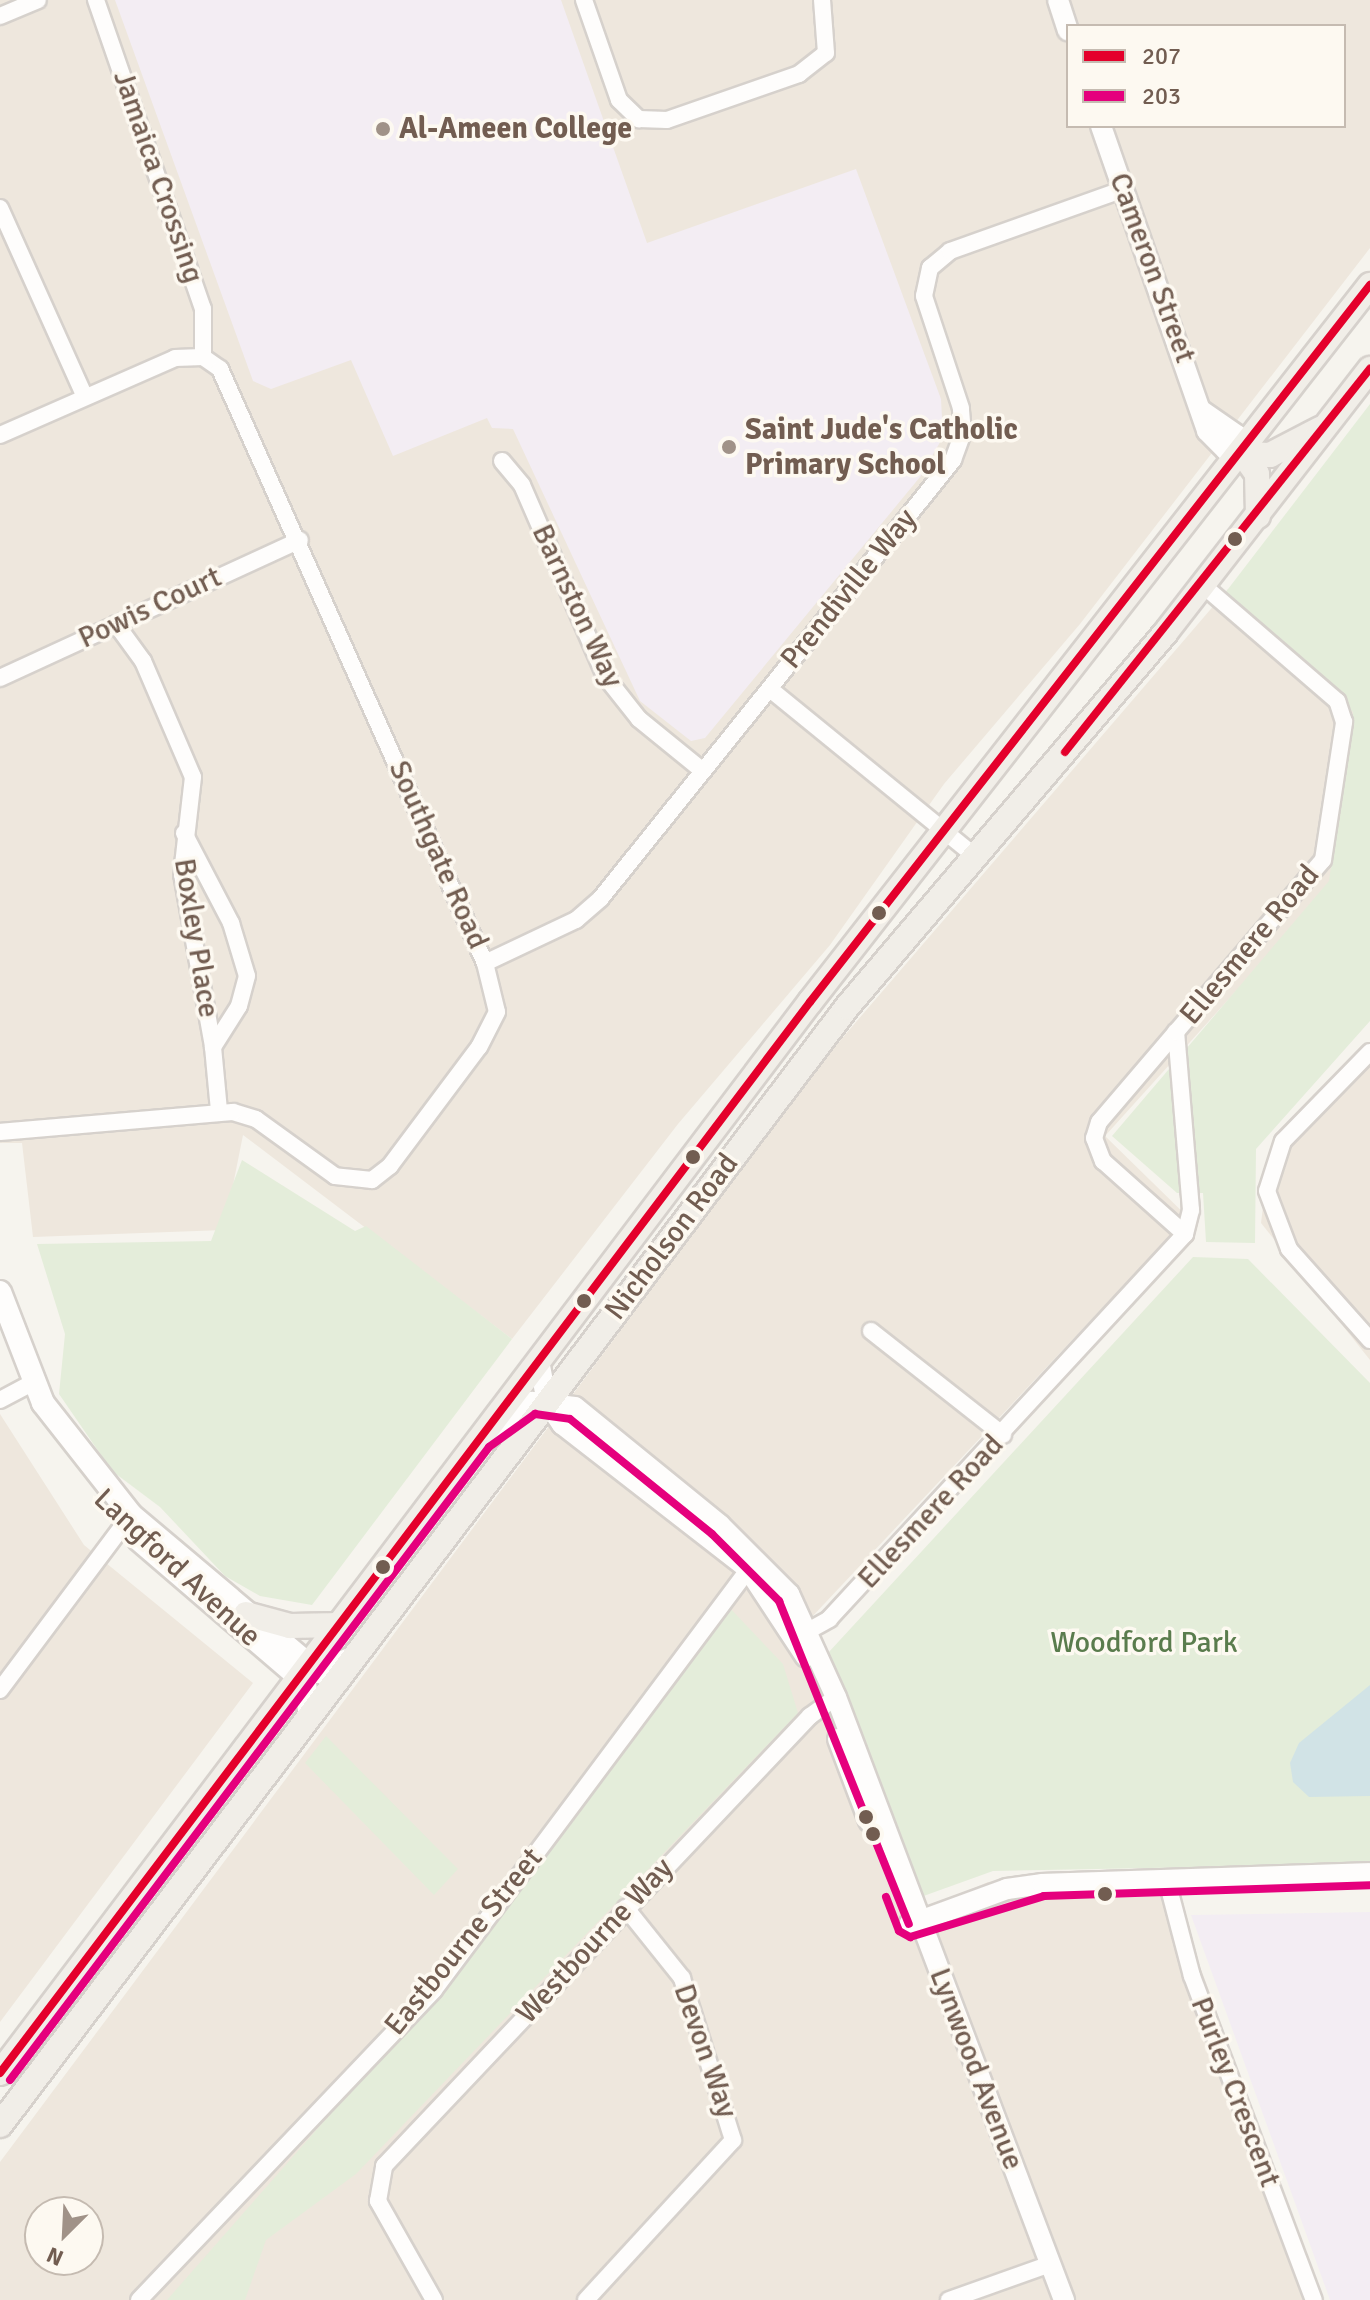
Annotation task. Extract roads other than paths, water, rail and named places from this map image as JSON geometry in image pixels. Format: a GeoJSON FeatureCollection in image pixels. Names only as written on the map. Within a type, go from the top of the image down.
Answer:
{"type":"FeatureCollection","features":[{"type":"Feature","properties":{"kind":"main road","name":"Nicholson Road"},"geometry":{"type":"LineString","coordinates":[[0,2073],[539,1361],[946,830],[1243,454],[1370,285]]}},
{"type":"Feature","properties":{"kind":"main road","name":"Nicholson Road"},"geometry":{"type":"LineString","coordinates":[[0,2125],[847,1007],[1204,586],[1370,369]]}},
{"type":"Feature","properties":{"kind":"main road"},"geometry":{"type":"LineString","coordinates":[[1243,454],[1270,455],[1329,424]]}},
{"type":"Feature","properties":{"kind":"main road"},"geometry":{"type":"LineString","coordinates":[[1243,454],[1257,474],[1258,516]]}},
{"type":"Feature","properties":{"kind":"main road","name":"Langford Avenue"},"geometry":{"type":"LineString","coordinates":[[0,1292],[38,1393],[71,1462],[128,1520],[270,1655],[293,1672],[305,1671],[301,1658],[128,1520]]}},
{"type":"Feature","properties":{"kind":"main road"},"geometry":{"type":"LineString","coordinates":[[246,1614],[290,1626],[340,1625]]}},
{"type":"Feature","properties":{"kind":"main road"},"geometry":{"type":"LineString","coordinates":[[310,1716],[305,1671],[355,1657]]}},
{"type":"Feature","properties":{"kind":"street"},"geometry":{"type":"LineString","coordinates":[[0,16],[38,0]]}},
{"type":"Feature","properties":{"kind":"street","name":"Jamaica Crossing"},"geometry":{"type":"LineString","coordinates":[[96,0],[203,309],[203,357]]}},
{"type":"Feature","properties":{"kind":"street"},"geometry":{"type":"LineString","coordinates":[[584,0],[619,100],[639,119],[667,120],[799,74],[826,53],[822,0]]}},
{"type":"Feature","properties":{"kind":"street"},"geometry":{"type":"LineString","coordinates":[[1058,0],[1066,24]]}},
{"type":"Feature","properties":{"kind":"street","name":"Cameron Street"},"geometry":{"type":"LineString","coordinates":[[1102,128],[1202,411],[1238,436],[1243,454]]}},
{"type":"Feature","properties":{"kind":"street","name":"Prendiville Way"},"geometry":{"type":"LineString","coordinates":[[485,963],[576,920],[703,771],[953,460],[963,433],[924,296],[930,268],[950,251],[1124,189]]}},
{"type":"Feature","properties":{"kind":"street"},"geometry":{"type":"LineString","coordinates":[[0,208],[85,397]]}},
{"type":"Feature","properties":{"kind":"street"},"geometry":{"type":"LineString","coordinates":[[0,435],[175,358],[203,357]]}},
{"type":"Feature","properties":{"kind":"street","name":"Southgate Road"},"geometry":{"type":"LineString","coordinates":[[0,1132],[219,1111],[256,1119],[335,1176],[372,1180],[390,1166],[490,1030],[496,995],[485,963],[230,383],[203,357]]}},
{"type":"Feature","properties":{"kind":"street","name":"Barnston Way"},"geometry":{"type":"LineString","coordinates":[[502,461],[522,485],[605,676],[639,719],[703,771]]}},
{"type":"Feature","properties":{"kind":"street","name":"Powis Court"},"geometry":{"type":"LineString","coordinates":[[0,678],[300,540]]}},
{"type":"Feature","properties":{"kind":"street","name":"Ellesmere Road"},"geometry":{"type":"LineString","coordinates":[[1185,1234],[1103,1161],[1094,1138],[1099,1122],[1323,860],[1344,722],[1337,701],[1204,586]]}},
{"type":"Feature","properties":{"kind":"street","name":"Boxley Place"},"geometry":{"type":"LineString","coordinates":[[116,624],[143,661],[193,777],[181,828],[182,874],[213,1047],[219,1111]]}},
{"type":"Feature","properties":{"kind":"street"},"geometry":{"type":"LineString","coordinates":[[770,689],[975,856]]}},
{"type":"Feature","properties":{"kind":"street","name":"Boxley Place"},"geometry":{"type":"LineString","coordinates":[[181,828],[231,923],[247,976],[239,1006],[213,1047]]}},
{"type":"Feature","properties":{"kind":"street","name":"Ellesmere Road"},"geometry":{"type":"LineString","coordinates":[[803,1634],[829,1619],[1003,1435],[1185,1234],[1191,1210],[1176,1032]]}},
{"type":"Feature","properties":{"kind":"street"},"geometry":{"type":"LineString","coordinates":[[1370,1052],[1283,1141],[1267,1191],[1289,1249],[1370,1340]]}},
{"type":"Feature","properties":{"kind":"street"},"geometry":{"type":"LineString","coordinates":[[871,1331],[1003,1435]]}},
{"type":"Feature","properties":{"kind":"street"},"geometry":{"type":"LineString","coordinates":[[481,1438],[532,1402],[547,1402],[539,1361]]}},
{"type":"Feature","properties":{"kind":"street"},"geometry":{"type":"LineString","coordinates":[[0,1400],[38,1393]]}},
{"type":"Feature","properties":{"kind":"street","name":"Lynwood Avenue"},"geometry":{"type":"LineString","coordinates":[[547,1402],[575,1407],[753,1563],[803,1634],[831,1700],[1044,2266],[1064,2300]]}},
{"type":"Feature","properties":{"kind":"street"},"geometry":{"type":"LineString","coordinates":[[0,1690],[128,1520]]}},
{"type":"Feature","properties":{"kind":"street","name":"Eastbourne Street"},"geometry":{"type":"LineString","coordinates":[[139,2300],[434,1990],[753,1563]]}},
{"type":"Feature","properties":{"kind":"street","name":"Westbourne Way"},"geometry":{"type":"LineString","coordinates":[[434,2300],[378,2201],[384,2166],[626,1908],[831,1700]]}},
{"type":"Feature","properties":{"kind":"street"},"geometry":{"type":"LineString","coordinates":[[915,1922],[1007,1889],[1370,1873]]}},
{"type":"Feature","properties":{"kind":"street","name":"Purley Crescent"},"geometry":{"type":"LineString","coordinates":[[1167,1881],[1192,1976],[1314,2300]]}},
{"type":"Feature","properties":{"kind":"street","name":"Devon Way"},"geometry":{"type":"LineString","coordinates":[[586,2300],[733,2140],[682,1978],[626,1908]]}},
{"type":"Feature","properties":{"kind":"street"},"geometry":{"type":"LineString","coordinates":[[949,2300],[1044,2266]]}},
{"type":"Feature","properties":{"kind":"street","name":"Lynwood Avenue"},"geometry":{"type":"LineString","coordinates":[[1044,2266],[1050,2300]]}},
{"type":"Feature","properties":{"kind":"place","name":"Al-Ameen College"},"geometry":{"type":"Point","coordinates":[383,129]}},
{"type":"Feature","properties":{"kind":"place","name":"Saint Jude's Catholic Primary School"},"geometry":{"type":"Point","coordinates":[729,447]}},
{"type":"Feature","properties":{"kind":"park label","name":"Woodford Park"},"geometry":{"type":"Point","coordinates":[1144,1643]}}]}
